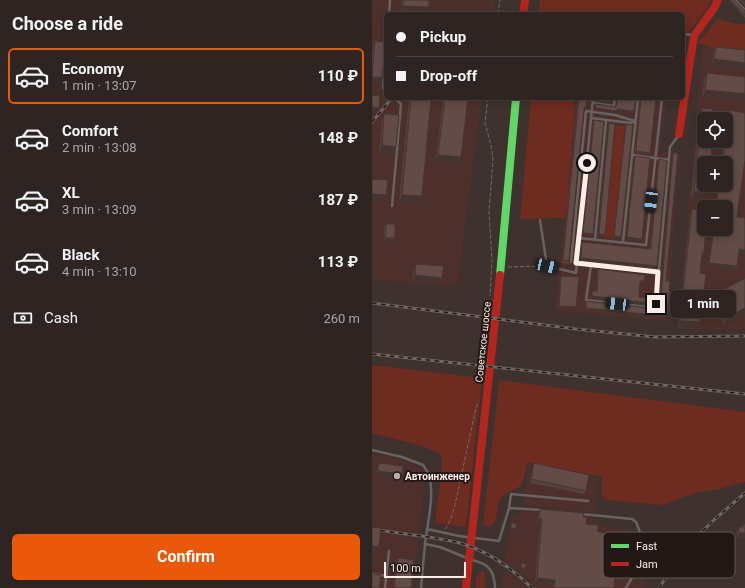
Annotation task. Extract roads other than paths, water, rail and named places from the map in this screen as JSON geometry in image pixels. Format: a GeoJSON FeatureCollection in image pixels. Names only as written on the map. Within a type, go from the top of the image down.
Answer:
{"type":"FeatureCollection","features":[{"type":"Feature","properties":{"kind":"main road"},"geometry":{"type":"LineString","coordinates":[[523,12],[525,0]]}},
{"type":"Feature","properties":{"kind":"main road"},"geometry":{"type":"LineString","coordinates":[[685,99],[694,36],[718,0]]}},
{"type":"Feature","properties":{"kind":"main road","name":"Советское шоссе"},"geometry":{"type":"LineString","coordinates":[[467,584],[484,398],[498,293],[516,100]]}},
{"type":"Feature","properties":{"kind":"main road"},"geometry":{"type":"LineString","coordinates":[[680,134],[685,100]]}},
{"type":"Feature","properties":{"kind":"lane"},"geometry":{"type":"LineString","coordinates":[[389,12],[390,0]]}},
{"type":"Feature","properties":{"kind":"lane"},"geometry":{"type":"LineString","coordinates":[[735,0],[745,10]]}},
{"type":"Feature","properties":{"kind":"lane"},"geometry":{"type":"LineString","coordinates":[[685,34],[694,36]]}},
{"type":"Feature","properties":{"kind":"lane"},"geometry":{"type":"LineString","coordinates":[[384,75],[384,89]]}},
{"type":"Feature","properties":{"kind":"lane"},"geometry":{"type":"LineString","coordinates":[[392,206],[401,104],[396,100]]}},
{"type":"Feature","properties":{"kind":"lane"},"geometry":{"type":"LineString","coordinates":[[540,220],[547,266],[576,273],[593,103],[614,106],[615,100]]}},
{"type":"Feature","properties":{"kind":"lane"},"geometry":{"type":"LineString","coordinates":[[623,242],[638,100]]}},
{"type":"Feature","properties":{"kind":"lane"},"geometry":{"type":"LineString","coordinates":[[579,238],[646,245],[662,100]]}},
{"type":"Feature","properties":{"kind":"lane"},"geometry":{"type":"LineString","coordinates":[[570,262],[586,111],[616,115],[635,121]]}},
{"type":"Feature","properties":{"kind":"lane"},"geometry":{"type":"LineString","coordinates":[[591,118],[631,123],[635,121]]}},
{"type":"Feature","properties":{"kind":"lane"},"geometry":{"type":"LineString","coordinates":[[595,239],[606,120]]}},
{"type":"Feature","properties":{"kind":"lane"},"geometry":{"type":"LineString","coordinates":[[656,304],[670,147],[680,134]]}},
{"type":"Feature","properties":{"kind":"lane"},"geometry":{"type":"LineString","coordinates":[[632,155],[669,160]]}},
{"type":"Feature","properties":{"kind":"lane"},"geometry":{"type":"LineString","coordinates":[[576,263],[658,272]]}},
{"type":"Feature","properties":{"kind":"lane"},"geometry":{"type":"LineString","coordinates":[[591,265],[586,300],[647,307]]}},
{"type":"Feature","properties":{"kind":"lane"},"geometry":{"type":"LineString","coordinates":[[372,450],[402,456],[423,465],[429,476],[430,507],[421,588]]}},
{"type":"Feature","properties":{"kind":"lane"},"geometry":{"type":"LineString","coordinates":[[427,529],[459,536],[499,541],[509,508],[511,494],[588,501]]}},
{"type":"Feature","properties":{"kind":"lane"},"geometry":{"type":"LineString","coordinates":[[509,508],[548,510]]}},
{"type":"Feature","properties":{"kind":"lane"},"geometry":{"type":"LineString","coordinates":[[580,514],[632,519],[636,522],[640,532]]}},
{"type":"Feature","properties":{"kind":"lane"},"geometry":{"type":"LineString","coordinates":[[425,544],[440,547],[460,557],[483,562],[490,569],[495,578],[495,588]]}},
{"type":"Feature","properties":{"kind":"lane"},"geometry":{"type":"LineString","coordinates":[[385,588],[389,551]]}},
{"type":"Feature","properties":{"kind":"lane"},"geometry":{"type":"LineString","coordinates":[[372,574],[387,576]]}},
{"type":"Feature","properties":{"kind":"lane"},"geometry":{"type":"LineString","coordinates":[[626,588],[632,578]]}},
{"type":"Feature","properties":{"kind":"railway"},"geometry":{"type":"LineString","coordinates":[[372,122],[390,100]]}},
{"type":"Feature","properties":{"kind":"railway"},"geometry":{"type":"LineString","coordinates":[[372,303],[576,329],[655,337],[745,336]]}},
{"type":"Feature","properties":{"kind":"railway"},"geometry":{"type":"LineString","coordinates":[[372,354],[745,394]]}},
{"type":"Feature","properties":{"kind":"railway"},"geometry":{"type":"LineString","coordinates":[[702,532],[745,493]]}},
{"type":"Feature","properties":{"kind":"railway"},"geometry":{"type":"LineString","coordinates":[[372,529],[438,539],[470,546],[489,555],[508,567],[532,588]]}},
{"type":"Feature","properties":{"kind":"railway"},"geometry":{"type":"LineString","coordinates":[[659,588],[666,578]]}},
{"type":"Feature","properties":{"kind":"place","name":"Автоинженер"},"geometry":{"type":"Point","coordinates":[397,476]}}]}
